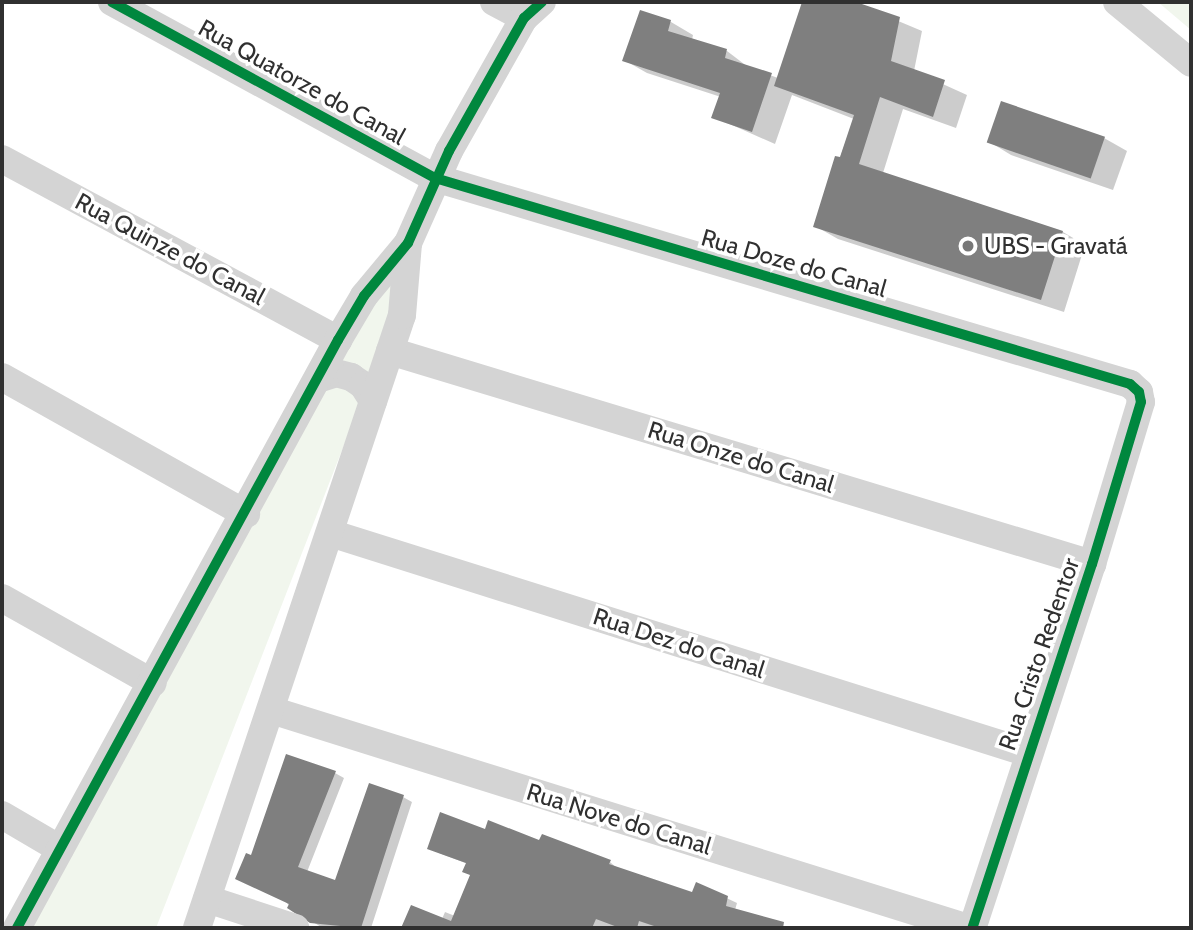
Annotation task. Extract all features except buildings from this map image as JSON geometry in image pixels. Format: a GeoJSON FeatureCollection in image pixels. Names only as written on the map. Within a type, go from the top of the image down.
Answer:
{"type":"FeatureCollection","features":[{"type":"Feature","properties":{"kind":"street","name":"Rua Quatorze do Canal"},"geometry":{"type":"LineString","coordinates":[[112,2],[435,178]]}},
{"type":"Feature","properties":{"kind":"street"},"geometry":{"type":"LineString","coordinates":[[17,928],[246,514],[338,340],[364,296],[408,243],[435,178],[533,10],[495,2]]}},
{"type":"Feature","properties":{"kind":"street"},"geometry":{"type":"LineString","coordinates":[[1118,2],[1191,63]]}},
{"type":"Feature","properties":{"kind":"street","name":"Rua Quinze do Canal"},"geometry":{"type":"LineString","coordinates":[[2,159],[338,340]]}},
{"type":"Feature","properties":{"kind":"street","name":"Rua Doze do Canal"},"geometry":{"type":"LineString","coordinates":[[435,178],[1130,384],[1139,392]]}},
{"type":"Feature","properties":{"kind":"street"},"geometry":{"type":"LineString","coordinates":[[197,928],[402,315],[408,243]]}},
{"type":"Feature","properties":{"kind":"street","name":"Rua Onze do Canal"},"geometry":{"type":"LineString","coordinates":[[390,351],[1092,564]]}},
{"type":"Feature","properties":{"kind":"street"},"geometry":{"type":"LineString","coordinates":[[318,379],[336,373],[351,377],[363,385],[373,401]]}},
{"type":"Feature","properties":{"kind":"street"},"geometry":{"type":"LineString","coordinates":[[2,377],[246,514]]}},
{"type":"Feature","properties":{"kind":"street","name":"Rua Cristo Redentor"},"geometry":{"type":"LineString","coordinates":[[970,928],[1092,564],[1141,402],[1139,392]]}},
{"type":"Feature","properties":{"kind":"street","name":"Rua Dez do Canal"},"geometry":{"type":"LineString","coordinates":[[330,533],[1028,753]]}},
{"type":"Feature","properties":{"kind":"street"},"geometry":{"type":"LineString","coordinates":[[2,598],[153,683]]}},
{"type":"Feature","properties":{"kind":"street","name":"Rua Nove do Canal"},"geometry":{"type":"LineString","coordinates":[[271,710],[970,928]]}},
{"type":"Feature","properties":{"kind":"street"},"geometry":{"type":"LineString","coordinates":[[2,815],[60,849]]}},
{"type":"Feature","properties":{"kind":"street"},"geometry":{"type":"LineString","coordinates":[[207,899],[295,928]]}},
{"type":"Feature","properties":{"kind":"shaded area"},"geometry":{"type":"Polygon","coordinates":[[[1158,2],[1191,2],[1191,30],[1158,2]]]}},
{"type":"Feature","properties":{"kind":"shaded area"},"geometry":{"type":"Polygon","coordinates":[[[429,197],[381,350],[156,928],[17,928],[429,197]]]}},
{"type":"Feature","properties":{"kind":"cycle path"},"geometry":{"type":"LineString","coordinates":[[112,2],[435,178],[1130,384],[1139,392],[1141,402],[1092,564],[972,928]]}},
{"type":"Feature","properties":{"kind":"cycle path"},"geometry":{"type":"LineString","coordinates":[[17,928],[338,340],[364,296],[408,243],[449,151],[524,18],[542,2]]}},
{"type":"Feature","properties":{"kind":"place","name":"UBS - Gravatá"},"geometry":{"type":"Point","coordinates":[968,246]}}]}
